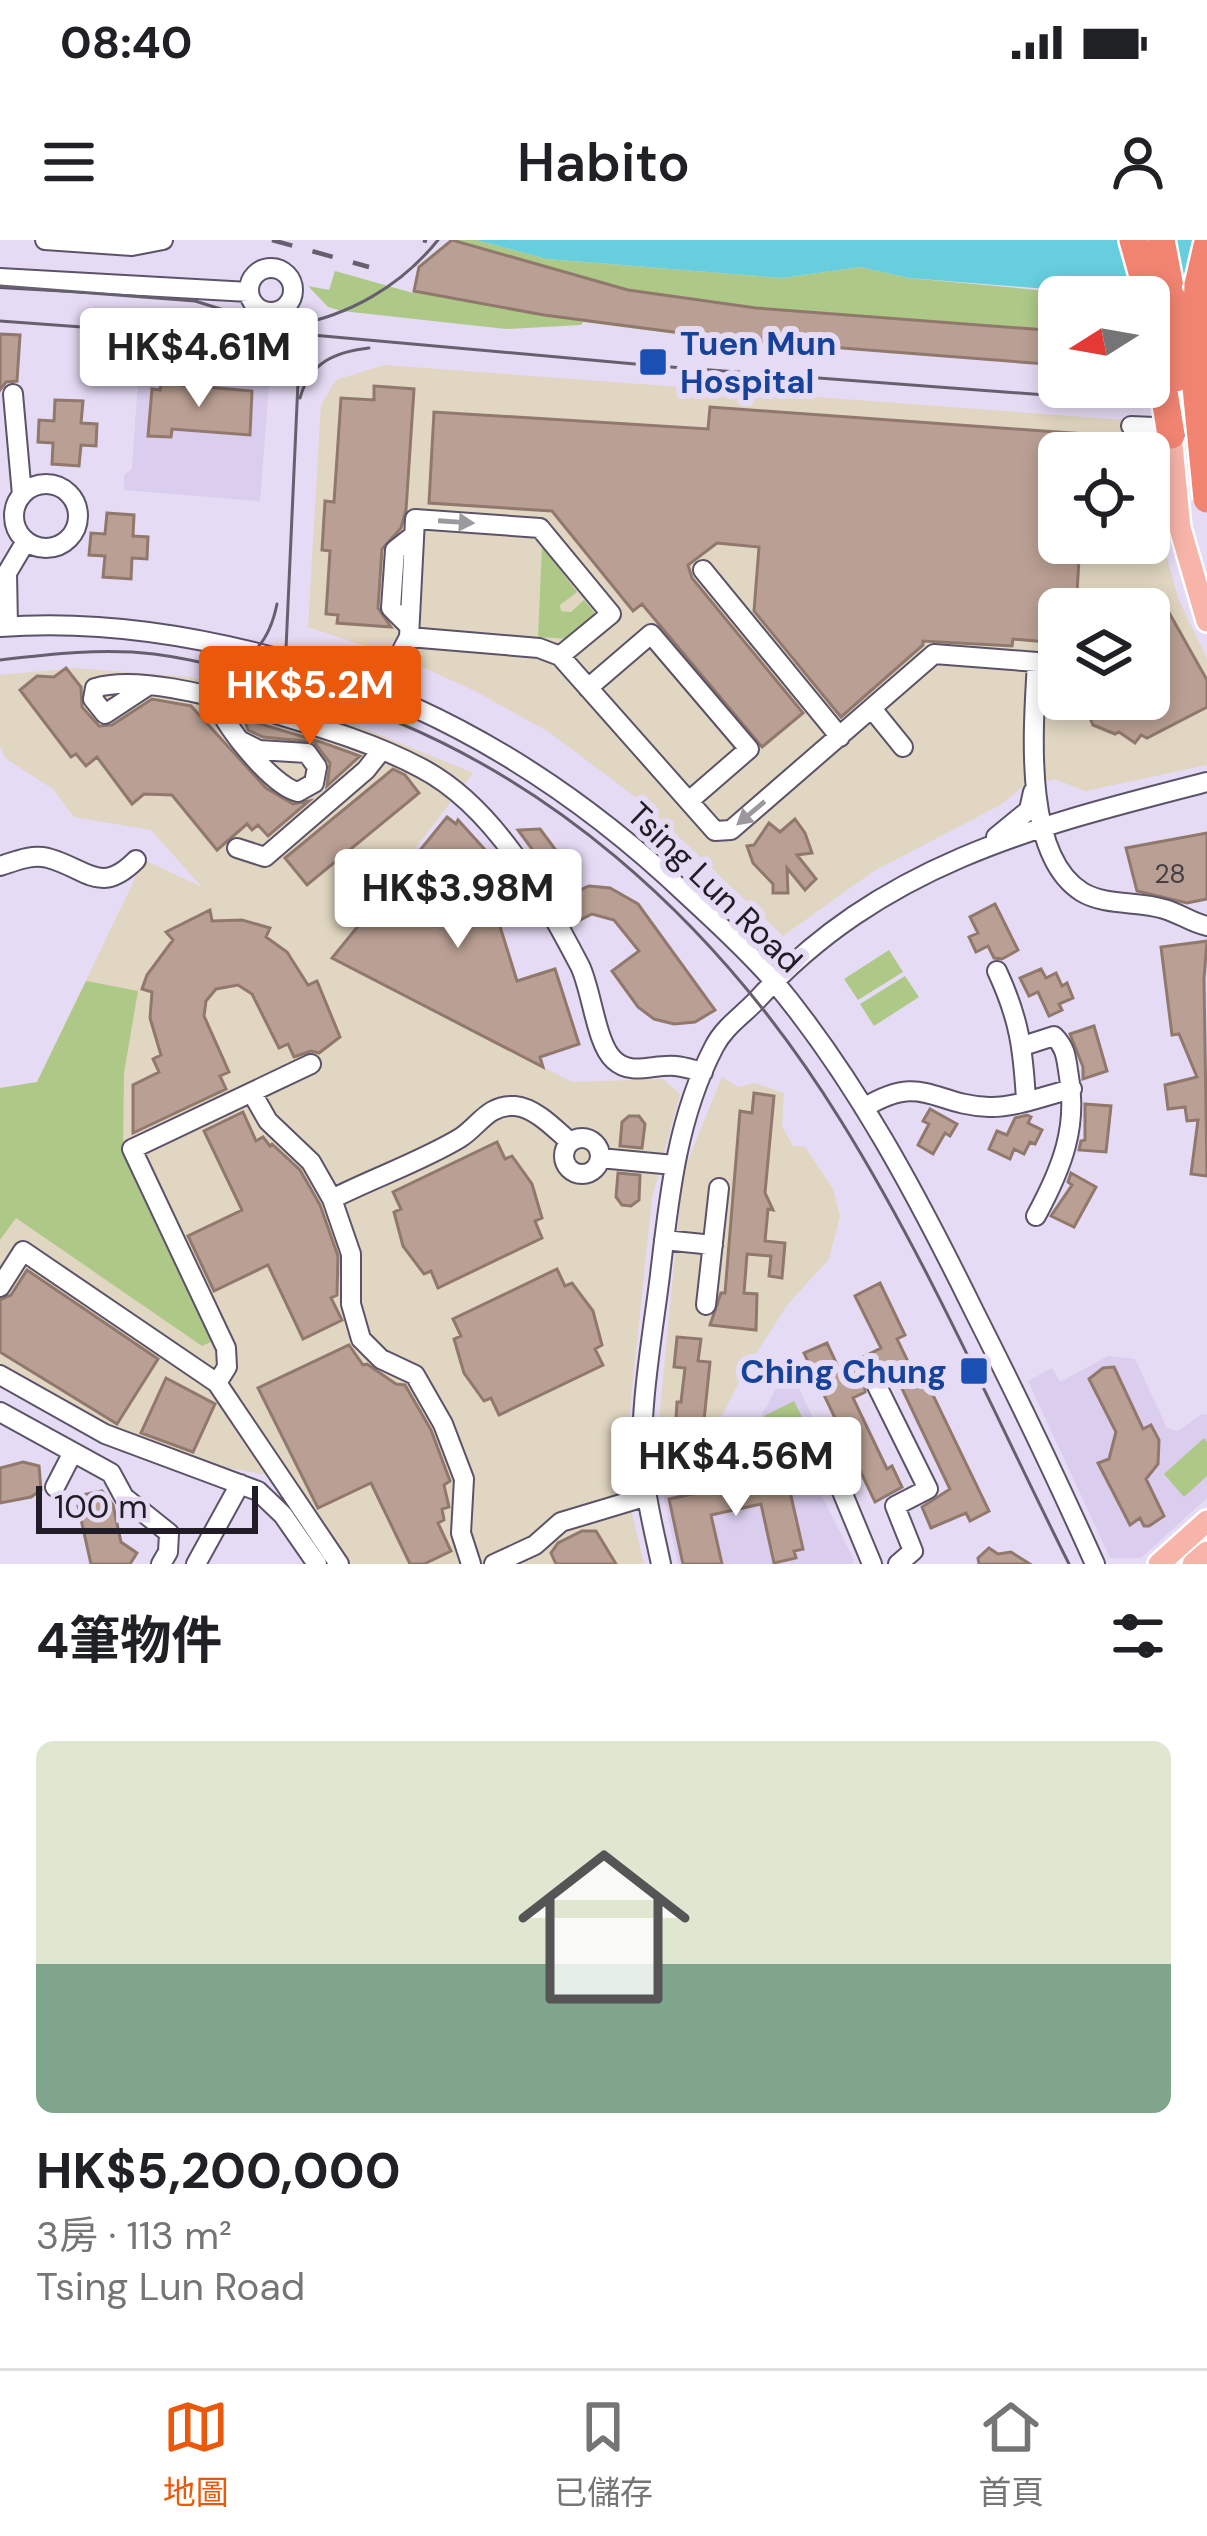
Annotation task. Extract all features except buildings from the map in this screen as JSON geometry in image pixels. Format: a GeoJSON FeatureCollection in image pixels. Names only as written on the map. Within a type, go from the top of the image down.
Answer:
{"type":"FeatureCollection","features":[{"type":"Feature","properties":{"kind":"highway"},"geometry":{"type":"LineString","coordinates":[[1133,240],[1143,276]]}},
{"type":"Feature","properties":{"kind":"highway"},"geometry":{"type":"LineString","coordinates":[[1161,240],[1175,328],[1171,435]]}},
{"type":"Feature","properties":{"kind":"highway"},"geometry":{"type":"LineString","coordinates":[[1207,246],[1198,285],[1195,354],[1207,500]]}},
{"type":"Feature","properties":{"kind":"highway"},"geometry":{"type":"LineString","coordinates":[[1167,408],[1171,435]]}},
{"type":"Feature","properties":{"kind":"main road"},"geometry":{"type":"LineString","coordinates":[[1171,435],[1180,528],[1207,621]]}},
{"type":"Feature","properties":{"kind":"main road"},"geometry":{"type":"LineString","coordinates":[[1159,1564],[1207,1521]]}},
{"type":"Feature","properties":{"kind":"main road"},"geometry":{"type":"LineString","coordinates":[[1193,1564],[1207,1552]]}},
{"type":"Feature","properties":{"kind":"street"},"geometry":{"type":"LineString","coordinates":[[45,240],[132,245],[164,240]]}},
{"type":"Feature","properties":{"kind":"street"},"geometry":{"type":"LineString","coordinates":[[0,278],[249,292]]}},
{"type":"Feature","properties":{"kind":"street"},"geometry":{"type":"LineString","coordinates":[[13,394],[22,495]]}},
{"type":"Feature","properties":{"kind":"street"},"geometry":{"type":"LineString","coordinates":[[1131,426],[1207,430]]}},
{"type":"Feature","properties":{"kind":"street"},"geometry":{"type":"LineString","coordinates":[[50,484],[68,494],[77,514],[72,534],[61,544],[45,548],[26,541],[14,514],[22,495],[50,484]]}},
{"type":"Feature","properties":{"kind":"street"},"geometry":{"type":"LineString","coordinates":[[382,691],[409,632],[415,519],[540,528],[610,614],[560,656]]}},
{"type":"Feature","properties":{"kind":"street"},"geometry":{"type":"LineString","coordinates":[[4,627],[7,573],[26,541]]}},
{"type":"Feature","properties":{"kind":"street"},"geometry":{"type":"LineString","coordinates":[[703,570],[840,737]]}},
{"type":"Feature","properties":{"kind":"street","name":"Tsing Lun Road"},"geometry":{"type":"LineString","coordinates":[[4,627],[86,626],[148,632],[270,656],[382,691],[459,726],[602,819],[680,887],[773,980],[864,1108],[957,1276],[1095,1564]]}},
{"type":"Feature","properties":{"kind":"street"},"geometry":{"type":"LineString","coordinates":[[409,632],[539,648],[560,656],[715,831],[731,830],[934,654],[1037,662],[1029,810],[976,850]]}},
{"type":"Feature","properties":{"kind":"street"},"geometry":{"type":"LineString","coordinates":[[588,688],[651,634],[749,749],[689,801]]}},
{"type":"Feature","properties":{"kind":"street"},"geometry":{"type":"LineString","coordinates":[[146,687],[214,696],[351,736],[421,768],[462,797],[502,836],[572,951],[614,1060],[635,1069],[673,1065],[703,1072]]}},
{"type":"Feature","properties":{"kind":"street"},"geometry":{"type":"LineString","coordinates":[[214,696],[221,717],[241,741]]}},
{"type":"Feature","properties":{"kind":"street"},"geometry":{"type":"LineString","coordinates":[[873,710],[903,746]]}},
{"type":"Feature","properties":{"kind":"street"},"geometry":{"type":"LineString","coordinates":[[237,848],[265,857],[367,770],[381,751]]}},
{"type":"Feature","properties":{"kind":"street"},"geometry":{"type":"LineString","coordinates":[[1033,775],[1044,826],[1066,877],[1081,891],[1164,909],[1207,926]]}},
{"type":"Feature","properties":{"kind":"street"},"geometry":{"type":"LineString","coordinates":[[661,1564],[643,1471],[648,1371],[674,1166],[703,1072],[722,1034],[773,980],[889,890],[976,850],[1044,826],[1207,782]]}},
{"type":"Feature","properties":{"kind":"street"},"geometry":{"type":"LineString","coordinates":[[0,866],[26,857],[44,857],[102,881],[120,876],[136,860]]}},
{"type":"Feature","properties":{"kind":"street"},"geometry":{"type":"LineString","coordinates":[[997,971],[1017,1012],[1026,1100]]}},
{"type":"Feature","properties":{"kind":"street"},"geometry":{"type":"LineString","coordinates":[[1023,1046],[1054,1036],[1064,1046],[1072,1089],[1068,1148],[1036,1216]]}},
{"type":"Feature","properties":{"kind":"street"},"geometry":{"type":"LineString","coordinates":[[217,1383],[227,1367],[226,1348],[132,1150],[311,1064]]}},
{"type":"Feature","properties":{"kind":"street"},"geometry":{"type":"LineString","coordinates":[[864,1108],[892,1091],[912,1090],[988,1107],[1072,1089]]}},
{"type":"Feature","properties":{"kind":"street"},"geometry":{"type":"LineString","coordinates":[[252,1093],[268,1120],[310,1162],[332,1199],[351,1254],[351,1304],[361,1339],[381,1359],[415,1376],[452,1446],[464,1479],[461,1533],[471,1564]]}},
{"type":"Feature","properties":{"kind":"street"},"geometry":{"type":"LineString","coordinates":[[332,1199],[458,1139],[479,1119],[500,1108],[516,1106],[532,1112],[570,1142]]}},
{"type":"Feature","properties":{"kind":"street"},"geometry":{"type":"LineString","coordinates":[[580,1138],[591,1140],[600,1158],[592,1172],[582,1174],[571,1171],[564,1157],[570,1142],[580,1138]]}},
{"type":"Feature","properties":{"kind":"street"},"geometry":{"type":"LineString","coordinates":[[600,1158],[674,1166]]}},
{"type":"Feature","properties":{"kind":"street"},"geometry":{"type":"LineString","coordinates":[[706,1305],[718,1188]]}},
{"type":"Feature","properties":{"kind":"street"},"geometry":{"type":"LineString","coordinates":[[664,1240],[713,1245]]}},
{"type":"Feature","properties":{"kind":"street"},"geometry":{"type":"LineString","coordinates":[[0,1287],[23,1251],[217,1383],[340,1564]]}},
{"type":"Feature","properties":{"kind":"street"},"geometry":{"type":"LineString","coordinates":[[0,1376],[105,1434],[240,1484],[272,1502],[317,1564]]}},
{"type":"Feature","properties":{"kind":"street"},"geometry":{"type":"LineString","coordinates":[[877,1386],[928,1489],[895,1506],[913,1551],[898,1564]]}},
{"type":"Feature","properties":{"kind":"street"},"geometry":{"type":"LineString","coordinates":[[0,1412],[111,1473],[134,1507],[164,1526],[171,1541],[161,1564]]}},
{"type":"Feature","properties":{"kind":"street"},"geometry":{"type":"LineString","coordinates":[[55,1487],[72,1454]]}},
{"type":"Feature","properties":{"kind":"street"},"geometry":{"type":"LineString","coordinates":[[838,1482],[872,1564]]}},
{"type":"Feature","properties":{"kind":"street"},"geometry":{"type":"LineString","coordinates":[[196,1564],[240,1484]]}},
{"type":"Feature","properties":{"kind":"street"},"geometry":{"type":"LineString","coordinates":[[494,1564],[535,1544],[561,1522],[641,1498]]}},
{"type":"Feature","properties":{"kind":"shaded area"},"geometry":{"type":"Polygon","coordinates":[[[141,336],[229,343],[260,359],[269,385],[260,501],[124,490],[124,475],[132,469],[141,336]]]}},
{"type":"Feature","properties":{"kind":"shaded area","name":"Tuen Mun Hospital"},"geometry":{"type":"Polygon","coordinates":[[[384,365],[1151,422],[1152,432],[1038,432],[1038,564],[1169,564],[1178,598],[1207,659],[1207,765],[1085,791],[1055,779],[1022,787],[1002,804],[874,871],[783,936],[641,801],[549,732],[405,659],[308,627],[321,405],[336,380],[384,365]]]}},
{"type":"Feature","properties":{"kind":"shaded area"},"geometry":{"type":"Polygon","coordinates":[[[75,668],[191,677],[261,695],[351,723],[473,773],[331,958],[572,1082],[663,1079],[680,1094],[652,1198],[626,1448],[626,1488],[644,1564],[331,1564],[269,1475],[199,1463],[108,1428],[0,1367],[0,1088],[37,1082],[144,860],[202,887],[151,830],[74,817],[53,789],[5,758],[0,746],[0,675],[75,668]]]}},
{"type":"Feature","properties":{"kind":"shaded area"},"geometry":{"type":"Polygon","coordinates":[[[722,1077],[738,1087],[755,1083],[784,1093],[782,1126],[793,1146],[805,1147],[833,1189],[840,1216],[829,1259],[788,1304],[746,1369],[703,1452],[676,1463],[655,1461],[683,1173],[722,1077]]]}},
{"type":"Feature","properties":{"kind":"shaded area"},"geometry":{"type":"Polygon","coordinates":[[[1108,1356],[1135,1359],[1167,1428],[1178,1431],[1207,1415],[1207,1498],[1141,1558],[1110,1558],[1028,1381],[1052,1368],[1060,1382],[1108,1356]]]}},
{"type":"Feature","properties":{"kind":"shaded area"},"geometry":{"type":"Polygon","coordinates":[[[783,1375],[793,1376],[839,1473],[816,1484],[852,1564],[678,1564],[659,1475],[685,1480],[722,1469],[746,1445],[783,1375]]]}},
{"type":"Feature","properties":{"kind":"green space"},"geometry":{"type":"Polygon","coordinates":[[[450,240],[476,240],[547,259],[782,278],[860,267],[909,278],[1038,290],[1038,364],[583,322],[506,329],[342,311],[328,307],[308,286],[329,290],[335,271],[413,293],[418,266],[450,240]]]}},
{"type":"Feature","properties":{"kind":"green space"},"geometry":{"type":"Polygon","coordinates":[[[166,340],[225,345],[222,378],[163,374],[166,340]]]}},
{"type":"Feature","properties":{"kind":"green space"},"geometry":{"type":"Polygon","coordinates":[[[542,546],[577,592],[560,605],[561,611],[571,612],[584,600],[597,616],[570,639],[538,637],[542,546]]]}},
{"type":"Feature","properties":{"kind":"green space"},"geometry":{"type":"Polygon","coordinates":[[[889,950],[903,972],[858,1000],[844,979],[889,950]]]}},
{"type":"Feature","properties":{"kind":"green space"},"geometry":{"type":"Polygon","coordinates":[[[905,976],[919,997],[874,1026],[860,1004],[905,976]]]}},
{"type":"Feature","properties":{"kind":"green space"},"geometry":{"type":"Polygon","coordinates":[[[86,981],[138,991],[124,1073],[123,1146],[215,1340],[202,1346],[16,1218],[0,1240],[0,1088],[37,1082],[86,981]]]}},
{"type":"Feature","properties":{"kind":"green space"},"geometry":{"type":"Polygon","coordinates":[[[794,1401],[821,1455],[791,1470],[764,1416],[794,1401]]]}},
{"type":"Feature","properties":{"kind":"green space"},"geometry":{"type":"Polygon","coordinates":[[[1204,1438],[1207,1476],[1184,1497],[1164,1474],[1204,1438]]]}},
{"type":"Feature","properties":{"kind":"water"},"geometry":{"type":"Polygon","coordinates":[[[476,240],[1207,240],[1207,310],[1170,302],[1170,276],[1038,276],[1038,288],[909,278],[860,267],[782,278],[547,259],[476,240]]]}},
{"type":"Feature","properties":{"kind":"tram line"},"geometry":{"type":"LineString","coordinates":[[292,326],[373,296],[408,271],[438,240]]}},
{"type":"Feature","properties":{"kind":"tram line"},"geometry":{"type":"LineString","coordinates":[[0,286],[195,301],[301,334],[1207,407]]}},
{"type":"Feature","properties":{"kind":"tram line"},"geometry":{"type":"LineString","coordinates":[[0,321],[287,342]]}},
{"type":"Feature","properties":{"kind":"tram line"},"geometry":{"type":"LineString","coordinates":[[278,334],[292,352],[298,382],[286,649],[297,674],[315,688]]}},
{"type":"Feature","properties":{"kind":"tram line"},"geometry":{"type":"LineString","coordinates":[[300,398],[317,367],[345,352],[369,348]]}},
{"type":"Feature","properties":{"kind":"tram line"},"geometry":{"type":"LineString","coordinates":[[217,666],[241,660],[258,647],[277,604]]}},
{"type":"Feature","properties":{"kind":"tram line"},"geometry":{"type":"LineString","coordinates":[[0,660],[135,652],[214,665],[312,692],[395,721],[473,759],[547,804],[616,857],[738,979],[841,1121],[932,1283],[1069,1564]]}},
{"type":"Feature","properties":{"kind":"railway"},"geometry":{"type":"LineString","coordinates":[[272,240],[369,267]]}},
{"type":"Feature","properties":{"kind":"railway"},"geometry":{"type":"LineString","coordinates":[[423,240],[427,241]]}},
{"type":"Feature","properties":{"kind":"place","name":"Tuen Mun Hospital"},"geometry":{"type":"Point","coordinates":[653,362]}},
{"type":"Feature","properties":{"kind":"place","name":"Ching Chung"},"geometry":{"type":"Point","coordinates":[974,1371]}}]}
